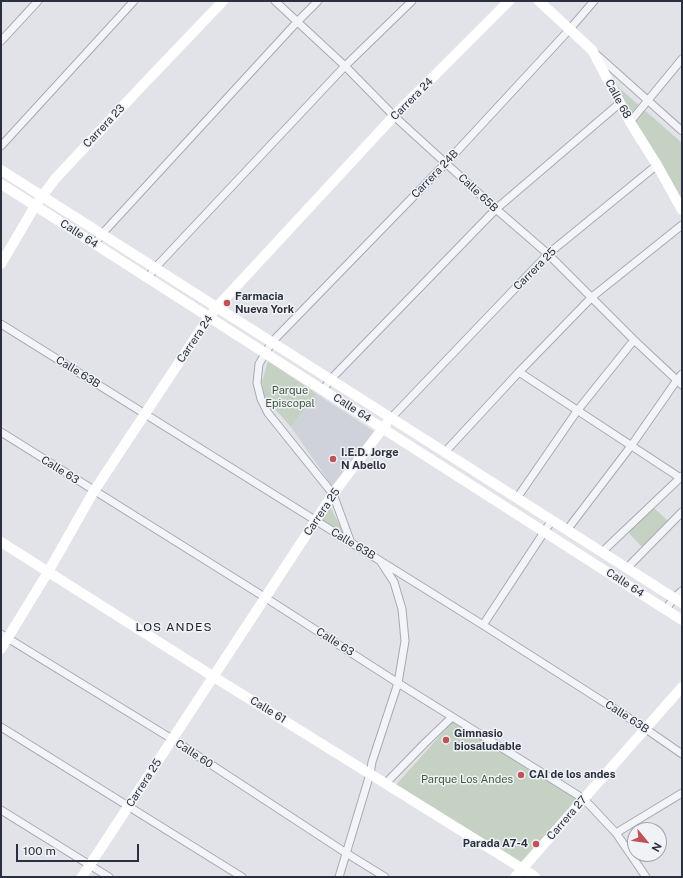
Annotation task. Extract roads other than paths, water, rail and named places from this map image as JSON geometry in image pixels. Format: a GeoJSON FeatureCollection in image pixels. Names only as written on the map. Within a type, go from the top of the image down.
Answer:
{"type":"FeatureCollection","features":[{"type":"Feature","properties":{"kind":"street"},"geometry":{"type":"LineString","coordinates":[[1,41],[38,1]]}},
{"type":"Feature","properties":{"kind":"street"},"geometry":{"type":"LineString","coordinates":[[1,146],[134,1]]}},
{"type":"Feature","properties":{"kind":"street","name":"Carrera 23"},"geometry":{"type":"LineString","coordinates":[[1,264],[35,206],[55,179],[223,1]]}},
{"type":"Feature","properties":{"kind":"street","name":"Calle 65B"},"geometry":{"type":"LineString","coordinates":[[275,1],[345,66],[394,116],[548,254],[634,340],[679,382]]}},
{"type":"Feature","properties":{"kind":"street"},"geometry":{"type":"LineString","coordinates":[[95,244],[102,234],[318,1]]}},
{"type":"Feature","properties":{"kind":"street"},"geometry":{"type":"LineString","coordinates":[[148,278],[155,268],[345,66],[412,1]]}},
{"type":"Feature","properties":{"kind":"street","name":"Carrera 24"},"geometry":{"type":"LineString","coordinates":[[1,649],[4,636],[48,572],[94,491],[209,317],[394,116],[509,1]]}},
{"type":"Feature","properties":{"kind":"street","name":"Calle 68"},"geometry":{"type":"LineString","coordinates":[[539,1],[592,50],[630,122],[657,165],[682,210]]}},
{"type":"Feature","properties":{"kind":"street","name":"Carrera 24B"},"geometry":{"type":"LineString","coordinates":[[351,542],[333,494],[268,413],[260,399],[257,383],[259,364],[272,342],[446,163],[594,1]]}},
{"type":"Feature","properties":{"kind":"street"},"geometry":{"type":"LineString","coordinates":[[592,50],[682,131]]}},
{"type":"Feature","properties":{"kind":"street"},"geometry":{"type":"LineString","coordinates":[[630,122],[682,59]]}},
{"type":"Feature","properties":{"kind":"street"},"geometry":{"type":"LineString","coordinates":[[323,390],[331,379],[496,209],[620,103]]}},
{"type":"Feature","properties":{"kind":"street","name":"Carrera 25"},"geometry":{"type":"LineString","coordinates":[[82,877],[333,494],[391,418],[548,254],[657,165]]}},
{"type":"Feature","properties":{"kind":"street","name":"Calle 64"},"geometry":{"type":"LineString","coordinates":[[1,170],[678,600]]}},
{"type":"Feature","properties":{"kind":"street","name":"Calle 64"},"geometry":{"type":"LineString","coordinates":[[1,184],[682,620]]}},
{"type":"Feature","properties":{"kind":"street"},"geometry":{"type":"LineString","coordinates":[[445,452],[519,372],[592,297],[682,225]]}},
{"type":"Feature","properties":{"kind":"street","name":"Calle 63B"},"geometry":{"type":"LineString","coordinates":[[1,324],[483,625],[646,728],[682,754]]}},
{"type":"Feature","properties":{"kind":"street"},"geometry":{"type":"LineString","coordinates":[[517,498],[577,411],[634,340]]}},
{"type":"Feature","properties":{"kind":"street"},"geometry":{"type":"LineString","coordinates":[[519,372],[681,478],[602,552]]}},
{"type":"Feature","properties":{"kind":"street"},"geometry":{"type":"LineString","coordinates":[[567,530],[679,382],[682,374]]}},
{"type":"Feature","properties":{"kind":"street","name":"Calle 63"},"geometry":{"type":"LineString","coordinates":[[1,432],[584,799],[616,833],[646,877]]}},
{"type":"Feature","properties":{"kind":"street"},"geometry":{"type":"LineString","coordinates":[[456,475],[463,464]]}},
{"type":"Feature","properties":{"kind":"street"},"geometry":{"type":"LineString","coordinates":[[627,568],[682,512]]}},
{"type":"Feature","properties":{"kind":"street"},"geometry":{"type":"LineString","coordinates":[[483,625],[552,520]]}},
{"type":"Feature","properties":{"kind":"street","name":"Calle 61"},"geometry":{"type":"LineString","coordinates":[[1,542],[214,677],[523,868],[535,877]]}},
{"type":"Feature","properties":{"kind":"street"},"geometry":{"type":"LineString","coordinates":[[339,877],[370,774],[372,762],[398,683],[405,641],[402,609],[394,582],[379,560]]}},
{"type":"Feature","properties":{"kind":"street"},"geometry":{"type":"LineString","coordinates":[[666,609],[678,600],[682,591]]}},
{"type":"Feature","properties":{"kind":"street","name":"Calle 60"},"geometry":{"type":"LineString","coordinates":[[4,636],[172,739],[385,877]]}},
{"type":"Feature","properties":{"kind":"street","name":"Carrera 27"},"geometry":{"type":"LineString","coordinates":[[515,877],[682,687]]}},
{"type":"Feature","properties":{"kind":"street"},"geometry":{"type":"LineString","coordinates":[[386,783],[452,717]]}},
{"type":"Feature","properties":{"kind":"street"},"geometry":{"type":"LineString","coordinates":[[1,727],[242,877]]}},
{"type":"Feature","properties":{"kind":"street"},"geometry":{"type":"LineString","coordinates":[[616,833],[682,793]]}},
{"type":"Feature","properties":{"kind":"street"},"geometry":{"type":"LineString","coordinates":[[1,810],[109,877]]}},
{"type":"Feature","properties":{"kind":"place","name":"Farmacia Nueva York"},"geometry":{"type":"Point","coordinates":[227,303]}},
{"type":"Feature","properties":{"kind":"place","name":"I.E.D. Jorge N Abello"},"geometry":{"type":"Point","coordinates":[333,459]}},
{"type":"Feature","properties":{"kind":"place","name":"Gimnasio biosaludable"},"geometry":{"type":"Point","coordinates":[446,740]}},
{"type":"Feature","properties":{"kind":"place","name":"CAI de los andes"},"geometry":{"type":"Point","coordinates":[521,775]}},
{"type":"Feature","properties":{"kind":"place","name":"Parada A7-4"},"geometry":{"type":"Point","coordinates":[536,844]}},
{"type":"Feature","properties":{"kind":"district","name":"LOS ANDES"},"geometry":{"type":"Point","coordinates":[174,627]}},
{"type":"Feature","properties":{"kind":"park label","name":"Parque Episcopal"},"geometry":{"type":"Point","coordinates":[290,397]}},
{"type":"Feature","properties":{"kind":"park label","name":"Parque Los Andes"},"geometry":{"type":"Point","coordinates":[467,780]}}]}
